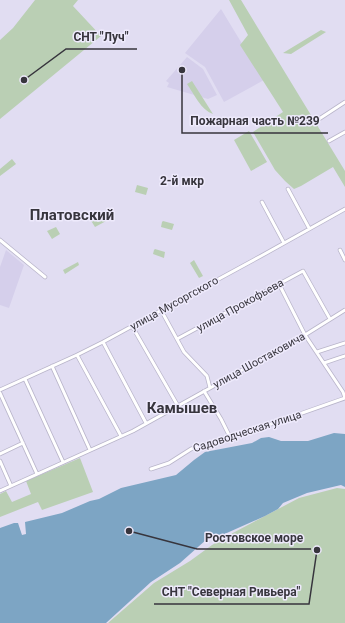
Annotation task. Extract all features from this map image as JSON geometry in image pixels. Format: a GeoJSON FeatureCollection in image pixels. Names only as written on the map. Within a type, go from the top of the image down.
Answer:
{"type":"FeatureCollection","features":[{"type":"Feature","properties":{"kind":"street"},"geometry":{"type":"LineString","coordinates":[[316,121],[345,102]]}},
{"type":"Feature","properties":{"kind":"street"},"geometry":{"type":"LineString","coordinates":[[329,141],[345,132]]}},
{"type":"Feature","properties":{"kind":"street"},"geometry":{"type":"LineString","coordinates":[[288,189],[309,228]]}},
{"type":"Feature","properties":{"kind":"street"},"geometry":{"type":"LineString","coordinates":[[262,202],[284,243]]}},
{"type":"Feature","properties":{"kind":"street","name":"улица Мусоргского"},"geometry":{"type":"LineString","coordinates":[[0,391],[103,342],[345,209]]}},
{"type":"Feature","properties":{"kind":"street"},"geometry":{"type":"LineString","coordinates":[[0,240],[45,277]]}},
{"type":"Feature","properties":{"kind":"street"},"geometry":{"type":"LineString","coordinates":[[340,250],[345,260]]}},
{"type":"Feature","properties":{"kind":"street","name":"улица Прокофьева"},"geometry":{"type":"LineString","coordinates":[[177,339],[303,271],[330,319]]}},
{"type":"Feature","properties":{"kind":"street"},"geometry":{"type":"LineString","coordinates":[[278,284],[305,334],[343,392],[345,398]]}},
{"type":"Feature","properties":{"kind":"street"},"geometry":{"type":"LineString","coordinates":[[160,310],[184,352],[207,376],[210,388]]}},
{"type":"Feature","properties":{"kind":"street","name":"улица Шостаковича"},"geometry":{"type":"LineString","coordinates":[[0,491],[146,424],[345,310]]}},
{"type":"Feature","properties":{"kind":"street"},"geometry":{"type":"LineString","coordinates":[[132,326],[178,406]]}},
{"type":"Feature","properties":{"kind":"street"},"geometry":{"type":"LineString","coordinates":[[103,342],[146,424]]}},
{"type":"Feature","properties":{"kind":"street","name":"улица Шостаковича"},"geometry":{"type":"LineString","coordinates":[[317,352],[345,343]]}},
{"type":"Feature","properties":{"kind":"street"},"geometry":{"type":"LineString","coordinates":[[77,355],[121,436]]}},
{"type":"Feature","properties":{"kind":"street"},"geometry":{"type":"LineString","coordinates":[[324,363],[345,356]]}},
{"type":"Feature","properties":{"kind":"street"},"geometry":{"type":"LineString","coordinates":[[52,366],[90,450]]}},
{"type":"Feature","properties":{"kind":"street"},"geometry":{"type":"LineString","coordinates":[[25,379],[63,462]]}},
{"type":"Feature","properties":{"kind":"street"},"geometry":{"type":"LineString","coordinates":[[0,391],[37,474]]}},
{"type":"Feature","properties":{"kind":"street"},"geometry":{"type":"LineString","coordinates":[[204,391],[230,437]]}},
{"type":"Feature","properties":{"kind":"street","name":"Садоводческая улица"},"geometry":{"type":"LineString","coordinates":[[151,470],[169,463],[191,449],[345,398]]}},
{"type":"Feature","properties":{"kind":"street"},"geometry":{"type":"LineString","coordinates":[[0,454],[23,443]]}},
{"type":"Feature","properties":{"kind":"street"},"geometry":{"type":"LineString","coordinates":[[0,461],[11,486]]}},
{"type":"Feature","properties":{"kind":"shaded area"},"geometry":{"type":"Polygon","coordinates":[[[221,9],[264,80],[224,102],[205,67],[185,53],[221,9]]]}},
{"type":"Feature","properties":{"kind":"shaded area"},"geometry":{"type":"Polygon","coordinates":[[[187,57],[203,69],[217,95],[208,99],[167,87],[169,83],[166,81],[187,57]]]}},
{"type":"Feature","properties":{"kind":"shaded area"},"geometry":{"type":"Polygon","coordinates":[[[6,250],[24,265],[9,308],[0,305],[0,267],[6,250]]]}},
{"type":"Feature","properties":{"kind":"green space"},"geometry":{"type":"Polygon","coordinates":[[[35,0],[78,0],[73,6],[101,36],[0,119],[0,40],[13,28],[35,0]]]}},
{"type":"Feature","properties":{"kind":"green space"},"geometry":{"type":"Polygon","coordinates":[[[229,0],[241,0],[345,171],[345,187],[333,167],[294,189],[275,170],[253,132],[283,112],[240,45],[248,35],[229,0]]]}},
{"type":"Feature","properties":{"kind":"green space"},"geometry":{"type":"Polygon","coordinates":[[[321,30],[326,32],[291,54],[283,53],[321,30]]]}},
{"type":"Feature","properties":{"kind":"green space"},"geometry":{"type":"Polygon","coordinates":[[[192,81],[213,114],[205,109],[195,97],[187,84],[192,81]]]}},
{"type":"Feature","properties":{"kind":"green space"},"geometry":{"type":"Polygon","coordinates":[[[249,131],[267,162],[251,171],[234,140],[249,131]]]}},
{"type":"Feature","properties":{"kind":"green space"},"geometry":{"type":"Polygon","coordinates":[[[12,159],[16,164],[0,176],[0,169],[12,159]]]}},
{"type":"Feature","properties":{"kind":"green space"},"geometry":{"type":"Polygon","coordinates":[[[137,185],[148,188],[146,195],[135,192],[137,185]]]}},
{"type":"Feature","properties":{"kind":"green space"},"geometry":{"type":"Polygon","coordinates":[[[103,212],[108,220],[95,227],[90,219],[95,217],[98,222],[102,220],[99,214],[103,212]]]}},
{"type":"Feature","properties":{"kind":"green space"},"geometry":{"type":"Polygon","coordinates":[[[163,221],[174,224],[172,230],[161,227],[163,221]]]}},
{"type":"Feature","properties":{"kind":"green space"},"geometry":{"type":"Polygon","coordinates":[[[56,227],[60,234],[52,239],[47,231],[56,227]]]}},
{"type":"Feature","properties":{"kind":"green space"},"geometry":{"type":"Polygon","coordinates":[[[155,249],[165,252],[164,258],[153,254],[155,249]]]}},
{"type":"Feature","properties":{"kind":"green space"},"geometry":{"type":"Polygon","coordinates":[[[194,260],[203,276],[199,278],[190,263],[194,260]]]}},
{"type":"Feature","properties":{"kind":"green space"},"geometry":{"type":"Polygon","coordinates":[[[78,262],[79,265],[65,274],[63,270],[78,262]]]}},
{"type":"Feature","properties":{"kind":"green space"},"geometry":{"type":"Polygon","coordinates":[[[80,458],[93,492],[42,510],[38,502],[0,517],[0,494],[6,491],[12,502],[31,494],[26,481],[80,458]]]}},
{"type":"Feature","properties":{"kind":"green space"},"geometry":{"type":"Polygon","coordinates":[[[337,488],[345,489],[345,623],[108,623],[154,583],[190,561],[212,545],[299,498],[337,488]]]}},
{"type":"Feature","properties":{"kind":"water"},"geometry":{"type":"Polygon","coordinates":[[[334,433],[345,434],[345,487],[341,485],[307,493],[283,503],[278,509],[265,516],[220,536],[214,536],[207,539],[180,563],[151,582],[106,623],[0,623],[0,528],[18,523],[22,535],[26,534],[25,522],[62,513],[90,501],[99,499],[121,488],[176,475],[205,452],[252,443],[261,438],[269,437],[281,441],[308,441],[334,433]]]}},
{"type":"Feature","properties":{"kind":"place","name":"Пожарная часть №239"},"geometry":{"type":"Point","coordinates":[182,70]}},
{"type":"Feature","properties":{"kind":"place","name":"СНТ \"Луч\""},"geometry":{"type":"Point","coordinates":[24,80]}},
{"type":"Feature","properties":{"kind":"place","name":"Ростовское море"},"geometry":{"type":"Point","coordinates":[129,531]}},
{"type":"Feature","properties":{"kind":"place","name":"СНТ \"Северная Ривьера\""},"geometry":{"type":"Point","coordinates":[317,550]}},
{"type":"Feature","properties":{"kind":"district","name":"2-й мкр"},"geometry":{"type":"Point","coordinates":[182,181]}},
{"type":"Feature","properties":{"kind":"district","name":"Платовский"},"geometry":{"type":"Point","coordinates":[72,215]}},
{"type":"Feature","properties":{"kind":"district","name":"Камышев"},"geometry":{"type":"Point","coordinates":[182,408]}}]}
